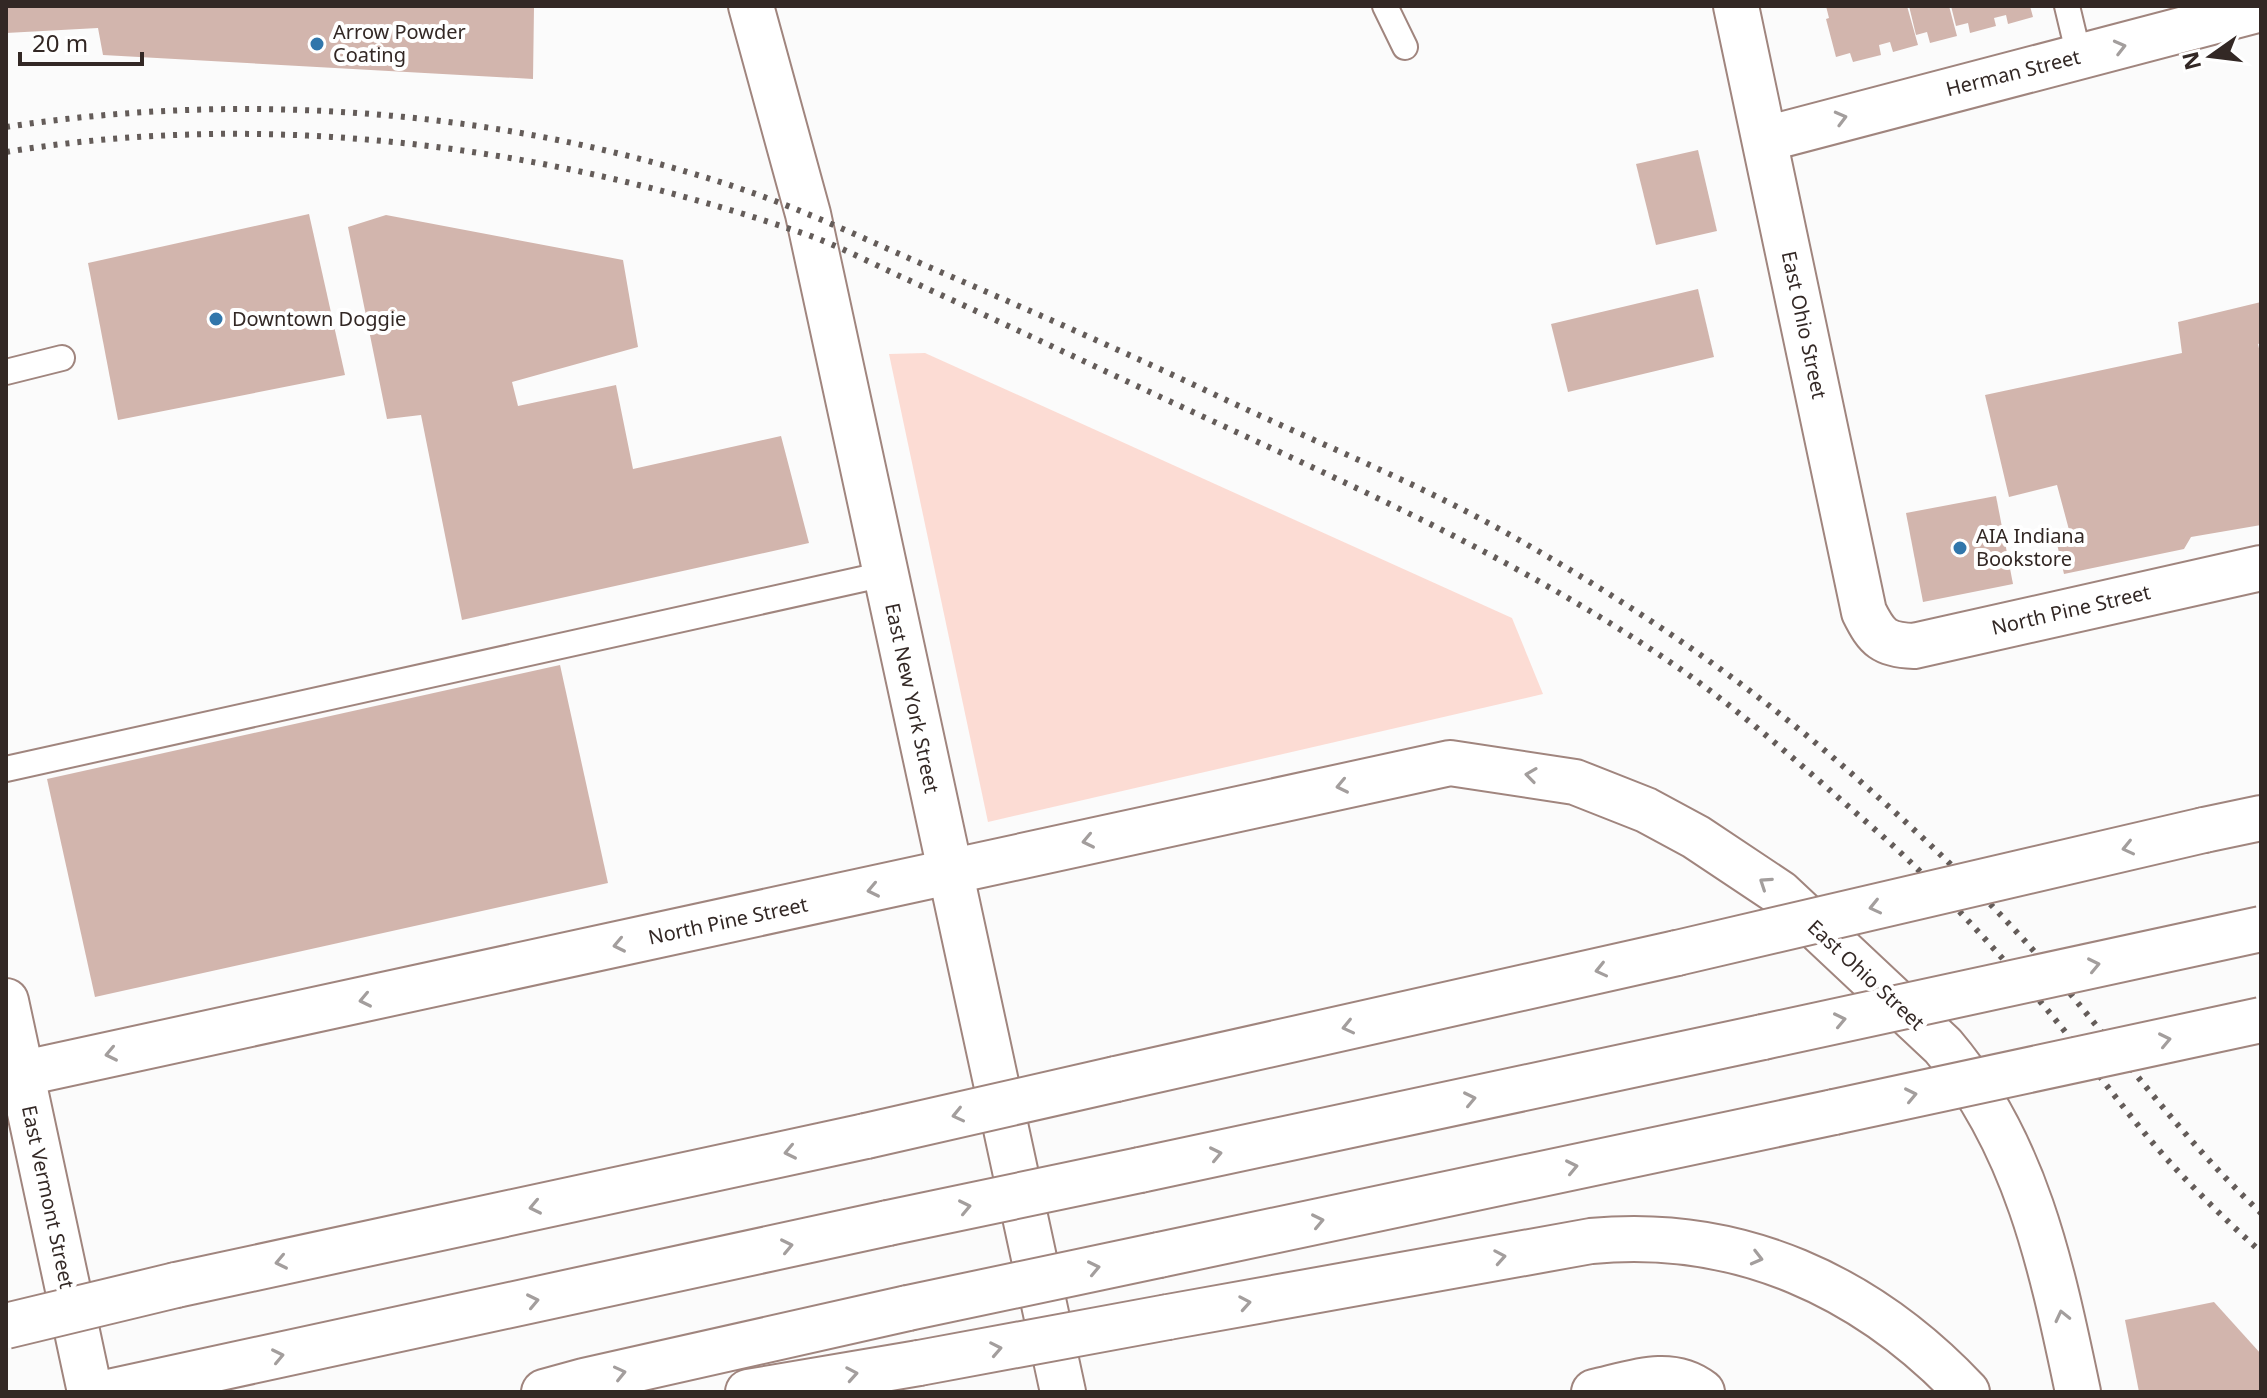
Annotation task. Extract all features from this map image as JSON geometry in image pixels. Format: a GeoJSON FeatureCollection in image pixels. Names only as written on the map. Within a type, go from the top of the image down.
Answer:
{"type":"FeatureCollection","features":[{"type":"Feature","properties":{"kind":"main road","name":"East New York Street"},"geometry":{"type":"LineString","coordinates":[[751,6],[808,214],[1063,1392]]}},
{"type":"Feature","properties":{"kind":"main road","name":"East Ohio Street"},"geometry":{"type":"LineString","coordinates":[[1736,6],[1864,612],[1882,640]]}},
{"type":"Feature","properties":{"kind":"main road","name":"Herman Street"},"geometry":{"type":"LineString","coordinates":[[1766,139],[2261,9]]}},
{"type":"Feature","properties":{"kind":"main road","name":"North Pine Street"},"geometry":{"type":"LineString","coordinates":[[1882,640],[1899,646],[1914,646],[2261,568]]}},
{"type":"Feature","properties":{"kind":"main road","name":"East Ohio Street"},"geometry":{"type":"LineString","coordinates":[[1450,763],[1575,782],[1636,806],[1696,837],[1780,893],[1943,1046],[1996,1122],[2029,1196],[2052,1273],[2078,1392]]}},
{"type":"Feature","properties":{"kind":"main road","name":"North Pine Street"},"geometry":{"type":"LineString","coordinates":[[14,1076],[1450,763]]}},
{"type":"Feature","properties":{"kind":"main road"},"geometry":{"type":"LineString","coordinates":[[6,1326],[176,1285],[866,1136],[2261,818]]}},
{"type":"Feature","properties":{"kind":"main road"},"geometry":{"type":"LineString","coordinates":[[109,1392],[2261,929]]}},
{"type":"Feature","properties":{"kind":"main road","name":"East Vermont Street"},"geometry":{"type":"LineString","coordinates":[[6,1001],[14,1076],[90,1392]]}},
{"type":"Feature","properties":{"kind":"main road"},"geometry":{"type":"LineString","coordinates":[[544,1392],[908,1308],[2261,1020]]}},
{"type":"Feature","properties":{"kind":"main road"},"geometry":{"type":"LineString","coordinates":[[748,1392],[1591,1241],[1652,1239],[1728,1250],[1772,1261],[1811,1276],[1885,1319],[1920,1345],[1967,1392]]}},
{"type":"Feature","properties":{"kind":"main road"},"geometry":{"type":"LineString","coordinates":[[1594,1392],[1671,1378],[1689,1382],[1702,1392]]}},
{"type":"Feature","properties":{"kind":"lane"},"geometry":{"type":"LineString","coordinates":[[1385,6],[1405,47]]}},
{"type":"Feature","properties":{"kind":"lane"},"geometry":{"type":"LineString","coordinates":[[2067,6],[2079,56]]}},
{"type":"Feature","properties":{"kind":"lane"},"geometry":{"type":"LineString","coordinates":[[6,372],[62,358]]}},
{"type":"Feature","properties":{"kind":"lane"},"geometry":{"type":"LineString","coordinates":[[6,769],[885,574]]}},
{"type":"Feature","properties":{"kind":"shaded area"},"geometry":{"type":"Polygon","coordinates":[[[925,353],[1512,618],[1543,694],[988,822],[889,354],[925,353]]]}},
{"type":"Feature","properties":{"kind":"building","name":"Arrow Powder Coating"},"geometry":{"type":"Polygon","coordinates":[[[6,6],[531,6],[534,7],[533,79],[103,55],[98,28],[6,33],[6,6]]]}},
{"type":"Feature","properties":{"kind":"building"},"geometry":{"type":"Polygon","coordinates":[[[1826,6],[1907,6],[1918,45],[1893,52],[1890,42],[1879,45],[1881,55],[1853,62],[1850,53],[1836,57],[1826,19],[1829,18],[1826,6]]]}},
{"type":"Feature","properties":{"kind":"building"},"geometry":{"type":"Polygon","coordinates":[[[1909,6],[1949,6],[1957,36],[1930,43],[1927,32],[1916,35],[1909,6]]]}},
{"type":"Feature","properties":{"kind":"building"},"geometry":{"type":"Polygon","coordinates":[[[1951,6],[2030,6],[2033,17],[2008,24],[2006,15],[1994,18],[1996,26],[1970,33],[1968,23],[1956,26],[1951,6]]]}},
{"type":"Feature","properties":{"kind":"building"},"geometry":{"type":"Polygon","coordinates":[[[1698,150],[1717,231],[1656,245],[1636,164],[1698,150]]]}},
{"type":"Feature","properties":{"kind":"building","name":"Downtown Doggie"},"geometry":{"type":"Polygon","coordinates":[[[309,214],[345,375],[118,420],[88,263],[309,214]]]}},
{"type":"Feature","properties":{"kind":"building"},"geometry":{"type":"Polygon","coordinates":[[[386,215],[623,260],[638,347],[512,382],[518,406],[616,385],[633,469],[781,436],[809,543],[462,620],[421,415],[387,419],[348,227],[386,215]]]}},
{"type":"Feature","properties":{"kind":"building"},"geometry":{"type":"Polygon","coordinates":[[[1698,289],[1714,357],[1568,392],[1551,324],[1698,289]]]}},
{"type":"Feature","properties":{"kind":"building"},"geometry":{"type":"Polygon","coordinates":[[[2261,302],[2261,343],[2258,344],[2261,357],[2261,525],[2191,537],[2184,549],[2064,574],[2057,544],[2072,541],[2057,485],[2009,497],[1985,395],[2182,353],[2178,322],[2261,302]]]}},
{"type":"Feature","properties":{"kind":"building","name":"AIA Indiana Bookstore"},"geometry":{"type":"Polygon","coordinates":[[[1996,496],[2013,584],[1923,602],[1906,513],[1996,496]]]}},
{"type":"Feature","properties":{"kind":"building"},"geometry":{"type":"Polygon","coordinates":[[[560,665],[608,883],[95,997],[47,779],[560,665]]]}},
{"type":"Feature","properties":{"kind":"building"},"geometry":{"type":"Polygon","coordinates":[[[2214,1302],[2261,1354],[2261,1392],[2139,1392],[2125,1320],[2214,1302]]]}},
{"type":"Feature","properties":{"kind":"railway"},"geometry":{"type":"LineString","coordinates":[[6,127],[100,116],[194,110],[290,110],[385,115],[479,126],[573,143],[666,166],[796,209],[1108,345],[1410,484],[1519,540],[1653,622],[1739,683],[1821,748],[1909,826],[2003,917],[2177,1124],[2261,1213]]}},
{"type":"Feature","properties":{"kind":"railway"},"geometry":{"type":"LineString","coordinates":[[6,152],[107,139],[209,134],[310,136],[412,144],[513,158],[711,204],[833,245],[1423,520],[1547,586],[1667,660],[1797,761],[1917,868],[1982,936],[2057,1021],[2155,1146],[2261,1252]]}},
{"type":"Feature","properties":{"kind":"place","name":"Arrow Powder Coating"},"geometry":{"type":"Point","coordinates":[317,44]}},
{"type":"Feature","properties":{"kind":"place","name":"Downtown Doggie"},"geometry":{"type":"Point","coordinates":[216,319]}},
{"type":"Feature","properties":{"kind":"place","name":"AIA Indiana Bookstore"},"geometry":{"type":"Point","coordinates":[1960,548]}}]}
